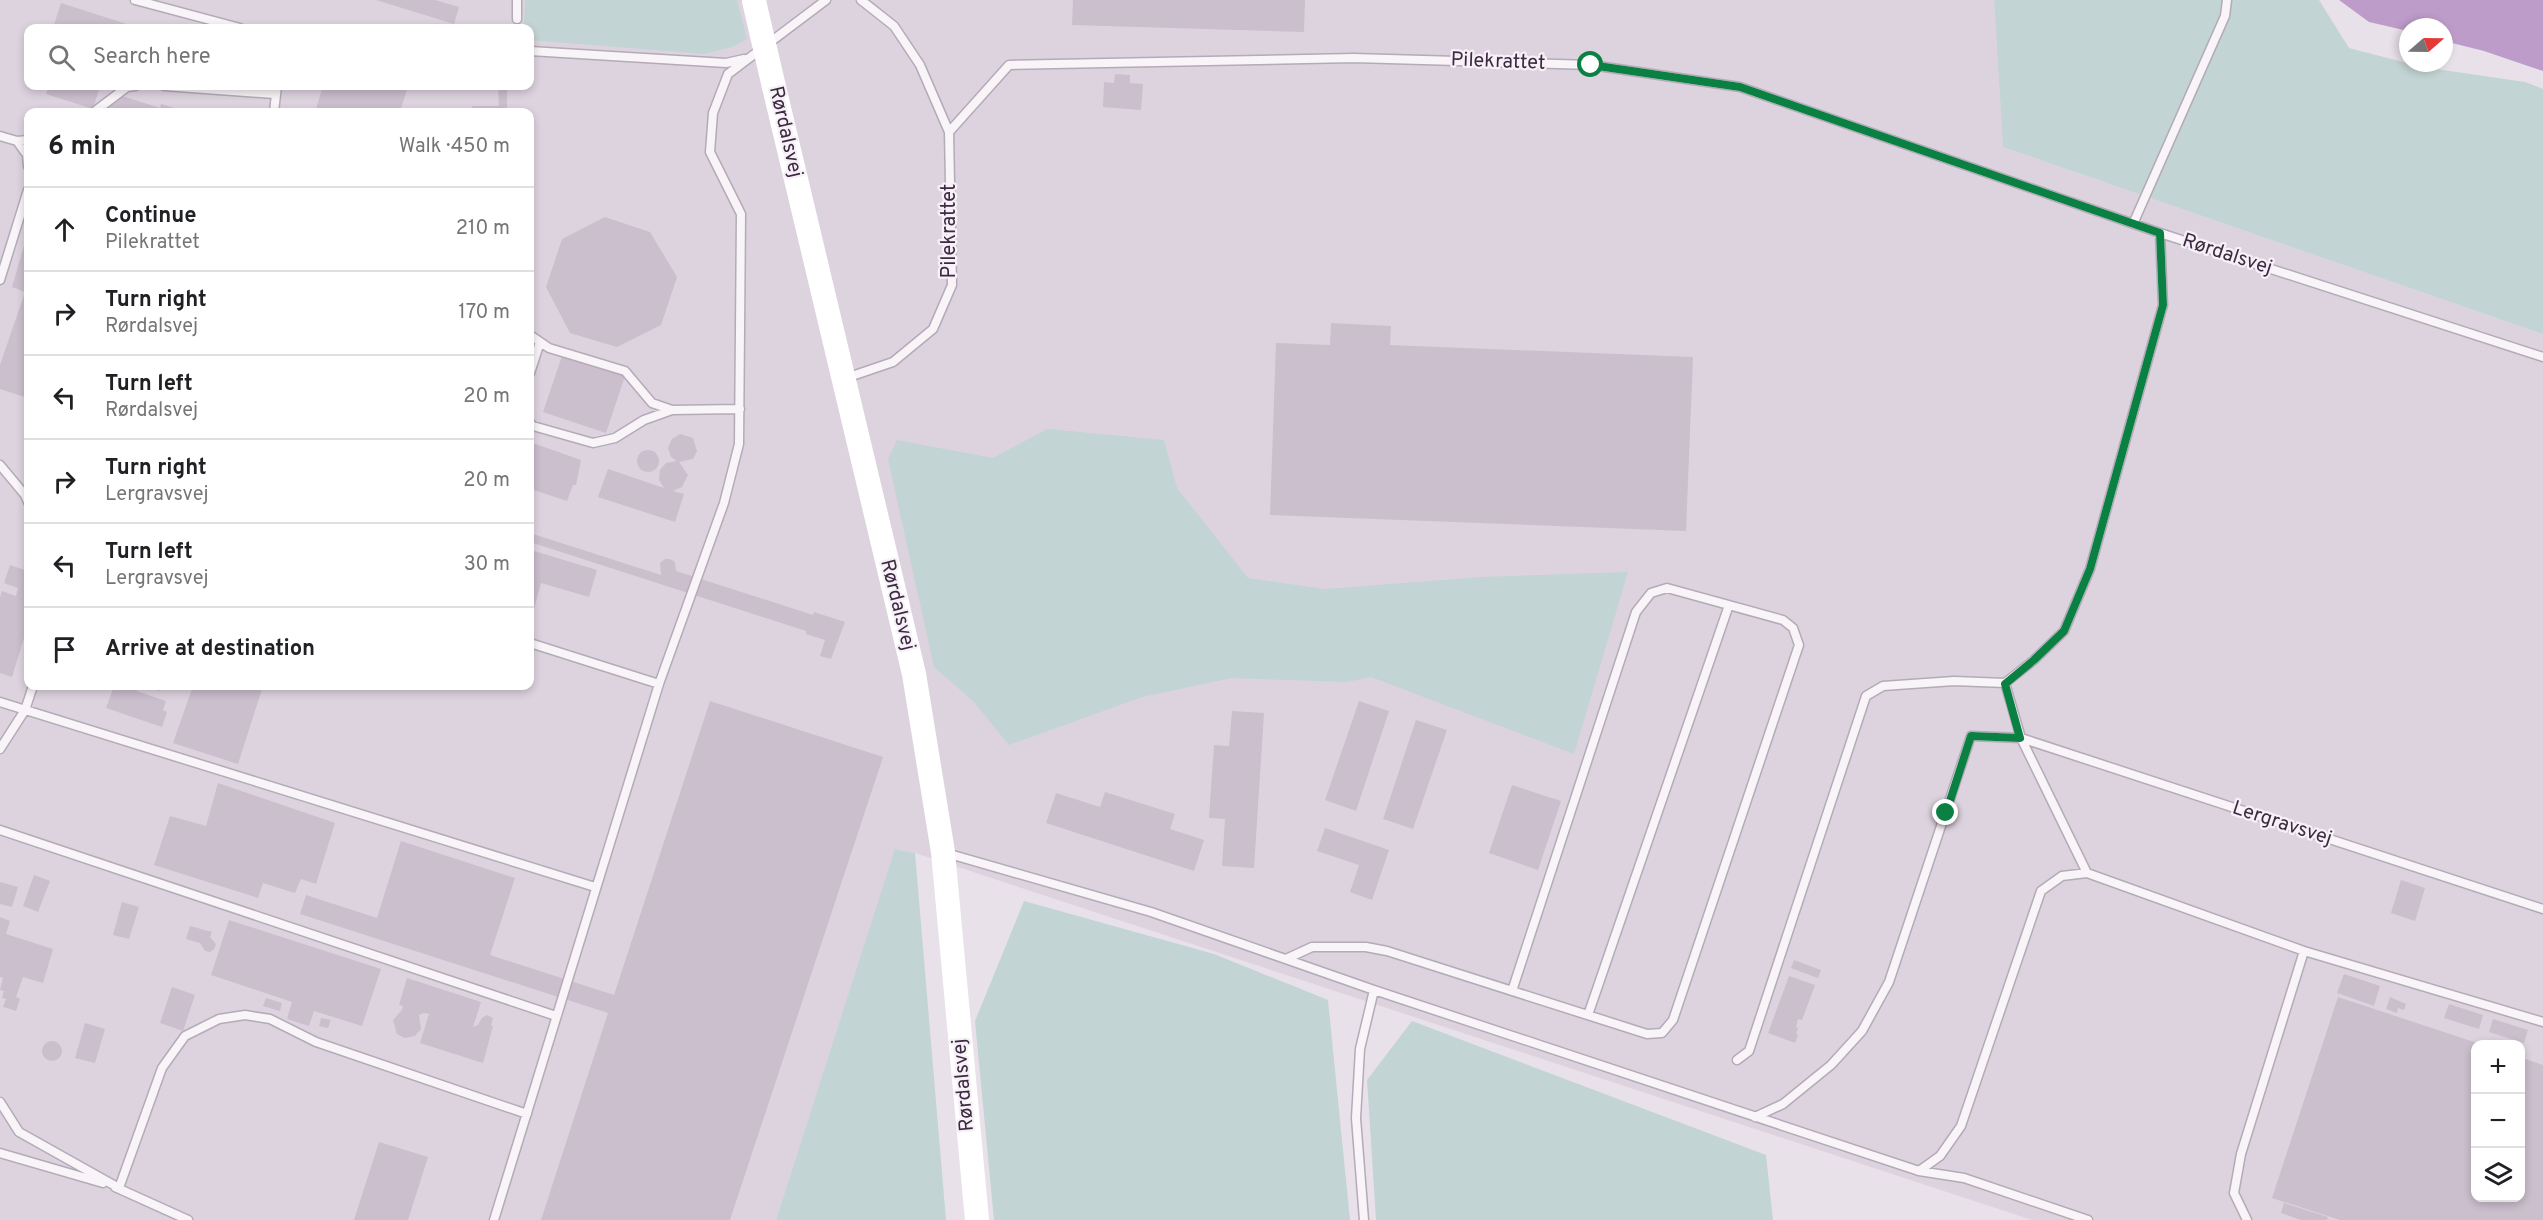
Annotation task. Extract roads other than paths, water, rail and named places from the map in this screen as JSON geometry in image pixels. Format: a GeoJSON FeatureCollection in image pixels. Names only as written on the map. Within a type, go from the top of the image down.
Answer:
{"type":"FeatureCollection","features":[{"type":"Feature","properties":{"kind":"street","name":"Rørdalsvej"},"geometry":{"type":"LineString","coordinates":[[754,1],[842,379],[914,674],[943,852],[977,1220]]}},
{"type":"Feature","properties":{"kind":"lane"},"geometry":{"type":"LineString","coordinates":[[135,0],[225,24]]}},
{"type":"Feature","properties":{"kind":"lane"},"geometry":{"type":"LineString","coordinates":[[516,20],[517,0]]}},
{"type":"Feature","properties":{"kind":"lane"},"geometry":{"type":"LineString","coordinates":[[494,1220],[659,684],[724,503],[739,444],[741,214],[711,152],[712,113],[728,74],[826,0]]}},
{"type":"Feature","properties":{"kind":"lane","name":"Pilekrattet"},"geometry":{"type":"LineString","coordinates":[[842,379],[893,362],[933,329],[952,285],[949,132],[920,65],[894,26],[861,0]]}},
{"type":"Feature","properties":{"kind":"lane"},"geometry":{"type":"LineString","coordinates":[[2133,224],[2225,16],[2227,0]]}},
{"type":"Feature","properties":{"kind":"lane"},"geometry":{"type":"LineString","coordinates":[[534,51],[726,63],[749,58]]}},
{"type":"Feature","properties":{"kind":"lane","name":"Pilekrattet"},"geometry":{"type":"LineString","coordinates":[[949,132],[1009,65],[1354,58],[1591,65],[1740,87],[2160,233]]}},
{"type":"Feature","properties":{"kind":"lane"},"geometry":{"type":"LineString","coordinates":[[99,108],[123,90]]}},
{"type":"Feature","properties":{"kind":"lane"},"geometry":{"type":"LineString","coordinates":[[274,108],[276,90]]}},
{"type":"Feature","properties":{"kind":"lane"},"geometry":{"type":"LineString","coordinates":[[0,136],[17,141],[24,140]]}},
{"type":"Feature","properties":{"kind":"lane"},"geometry":{"type":"LineString","coordinates":[[17,141],[24,151]]}},
{"type":"Feature","properties":{"kind":"lane"},"geometry":{"type":"LineString","coordinates":[[0,280],[24,203]]}},
{"type":"Feature","properties":{"kind":"lane","name":"Rørdalsvej"},"geometry":{"type":"LineString","coordinates":[[2005,684],[2064,631],[2090,569],[2163,305],[2160,233],[2543,357]]}},
{"type":"Feature","properties":{"kind":"lane"},"geometry":{"type":"LineString","coordinates":[[534,338],[549,348],[625,371],[652,404],[672,410],[740,410]]}},
{"type":"Feature","properties":{"kind":"lane"},"geometry":{"type":"LineString","coordinates":[[534,361],[540,342]]}},
{"type":"Feature","properties":{"kind":"lane"},"geometry":{"type":"LineString","coordinates":[[534,426],[593,443],[615,438],[644,420],[672,410]]}},
{"type":"Feature","properties":{"kind":"lane"},"geometry":{"type":"LineString","coordinates":[[0,465],[24,494]]}},
{"type":"Feature","properties":{"kind":"lane"},"geometry":{"type":"LineString","coordinates":[[1286,959],[1312,947],[1366,947],[1387,951],[1512,991],[1588,1015],[1647,1034],[1662,1033],[1673,1020],[1799,645],[1793,628],[1783,620],[1667,588],[1651,593],[1636,612],[1512,991]]}},
{"type":"Feature","properties":{"kind":"lane"},"geometry":{"type":"LineString","coordinates":[[1588,1015],[1729,605]]}},
{"type":"Feature","properties":{"kind":"lane"},"geometry":{"type":"LineString","coordinates":[[534,645],[659,684]]}},
{"type":"Feature","properties":{"kind":"lane"},"geometry":{"type":"LineString","coordinates":[[1737,1060],[1749,1051],[1866,696],[1883,686],[1954,681],[2005,684],[2020,738],[2086,873]]}},
{"type":"Feature","properties":{"kind":"lane"},"geometry":{"type":"LineString","coordinates":[[0,749],[26,710],[32,690]]}},
{"type":"Feature","properties":{"kind":"lane"},"geometry":{"type":"LineString","coordinates":[[0,702],[595,887]]}},
{"type":"Feature","properties":{"kind":"lane","name":"Lergravsvej"},"geometry":{"type":"LineString","coordinates":[[1755,1117],[1783,1104],[1831,1065],[1863,1031],[1889,982],[1971,736],[2020,738],[2543,909]]}},
{"type":"Feature","properties":{"kind":"lane"},"geometry":{"type":"LineString","coordinates":[[0,830],[556,1016]]}},
{"type":"Feature","properties":{"kind":"lane"},"geometry":{"type":"LineString","coordinates":[[943,852],[1151,912],[1374,990],[1919,1171],[1964,1178],[2088,1220]]}},
{"type":"Feature","properties":{"kind":"lane"},"geometry":{"type":"LineString","coordinates":[[1919,1171],[1940,1156],[1961,1126],[2041,891],[2062,876],[2086,873],[2304,951],[2543,1022]]}},
{"type":"Feature","properties":{"kind":"lane"},"geometry":{"type":"LineString","coordinates":[[2247,1220],[2234,1193],[2241,1154],[2304,951]]}},
{"type":"Feature","properties":{"kind":"lane"},"geometry":{"type":"LineString","coordinates":[[1364,1220],[1356,1118],[1360,1049],[1374,990]]}},
{"type":"Feature","properties":{"kind":"lane"},"geometry":{"type":"LineString","coordinates":[[119,1188],[162,1068],[185,1036],[219,1019],[244,1015],[270,1019],[316,1042],[526,1113]]}},
{"type":"Feature","properties":{"kind":"lane"},"geometry":{"type":"LineString","coordinates":[[0,1102],[19,1132],[119,1188],[188,1220]]}},
{"type":"Feature","properties":{"kind":"lane"},"geometry":{"type":"LineString","coordinates":[[0,1153],[119,1188]]}}]}
